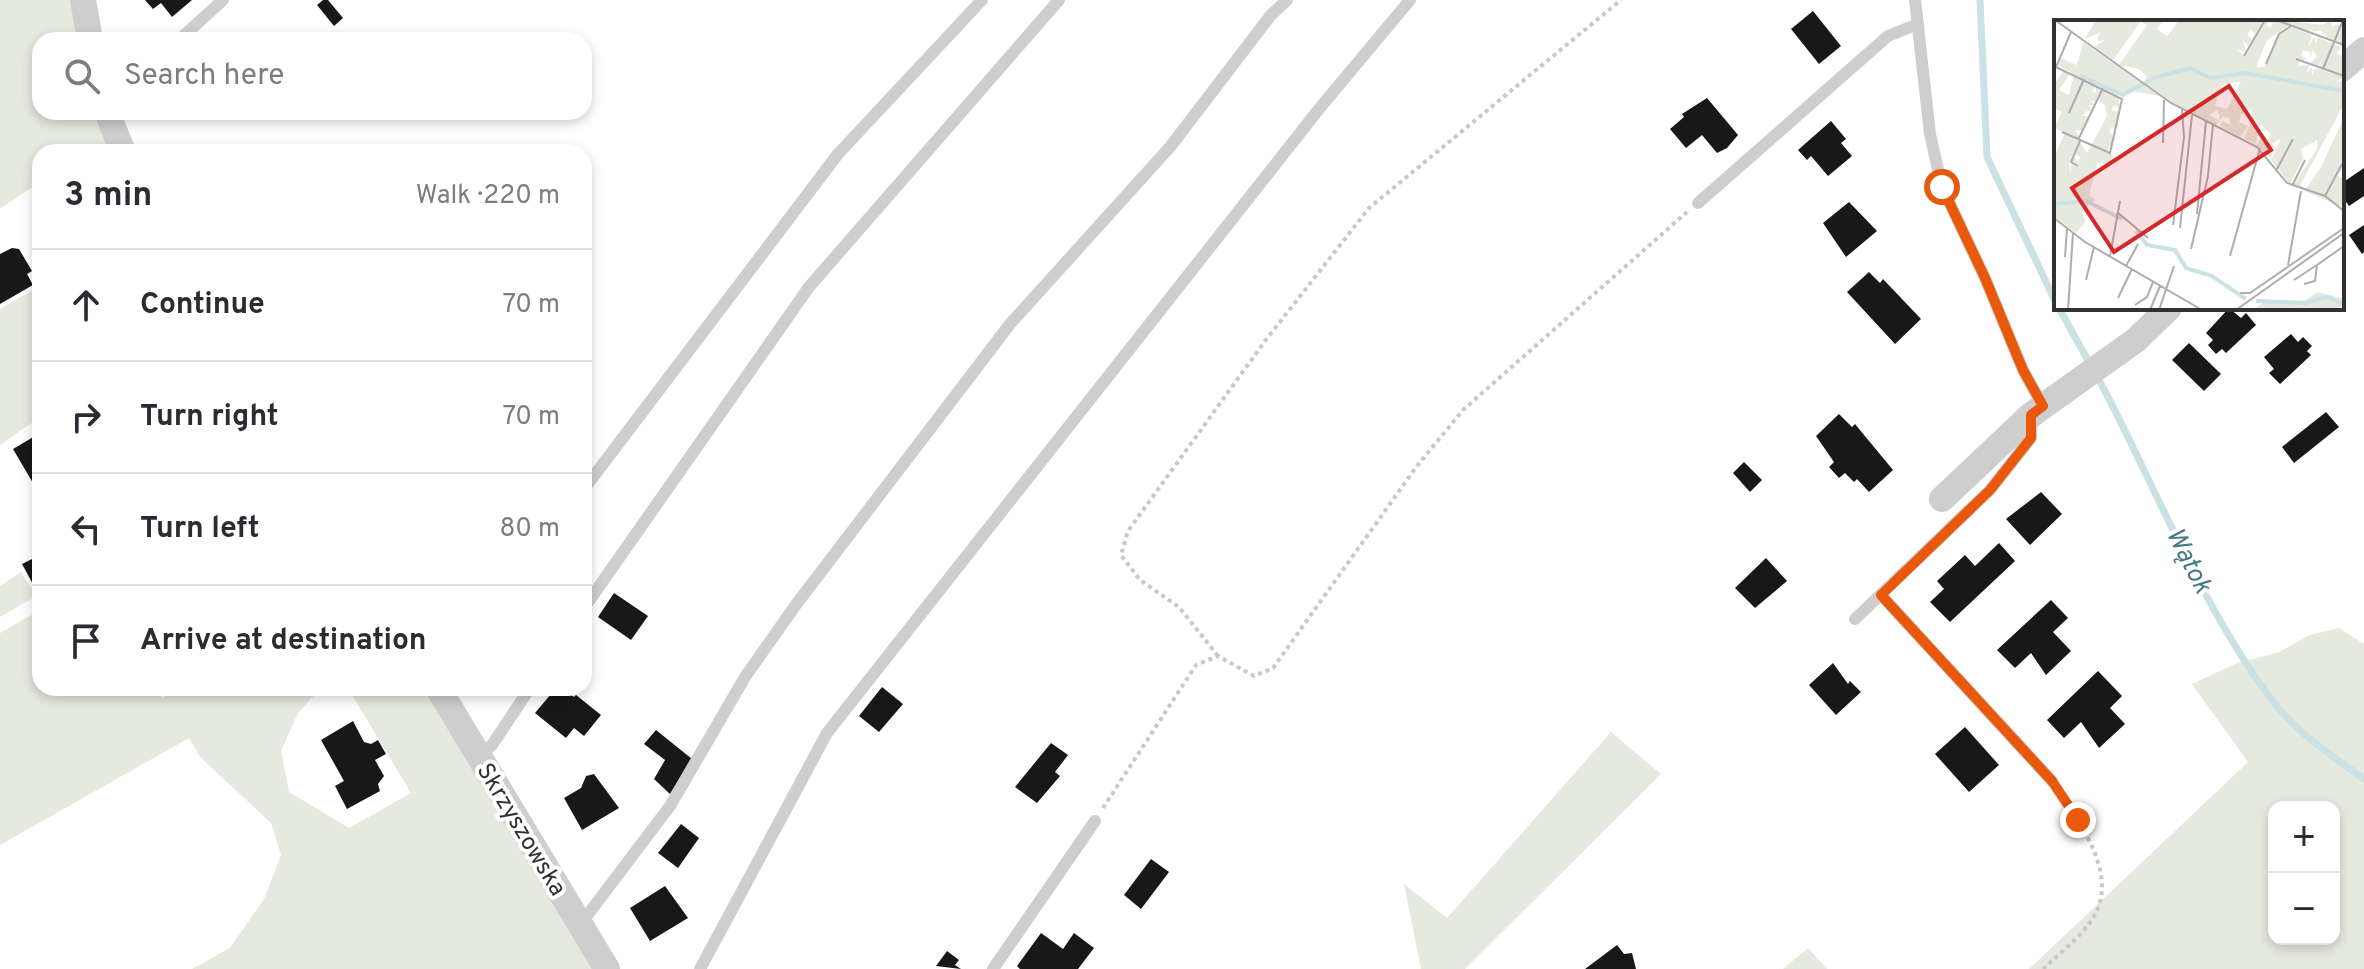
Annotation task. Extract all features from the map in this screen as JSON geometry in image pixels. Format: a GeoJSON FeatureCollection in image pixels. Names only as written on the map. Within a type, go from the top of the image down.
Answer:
{"type":"FeatureCollection","features":[{"type":"Feature","properties":{"kind":"street"},"geometry":{"type":"LineString","coordinates":[[83,0],[89,32]]}},
{"type":"Feature","properties":{"kind":"street"},"geometry":{"type":"LineString","coordinates":[[2344,67],[2364,50]]}},
{"type":"Feature","properties":{"kind":"street"},"geometry":{"type":"LineString","coordinates":[[110,120],[120,144]]}},
{"type":"Feature","properties":{"kind":"street"},"geometry":{"type":"LineString","coordinates":[[1942,499],[2037,411],[2130,345],[2167,310]]}},
{"type":"Feature","properties":{"kind":"street","name":"Skrzyszowska"},"geometry":{"type":"LineString","coordinates":[[443,696],[607,969]]}},
{"type":"Feature","properties":{"kind":"lane"},"geometry":{"type":"LineString","coordinates":[[188,32],[223,0]]}},
{"type":"Feature","properties":{"kind":"lane"},"geometry":{"type":"LineString","coordinates":[[592,478],[838,154],[982,0]]}},
{"type":"Feature","properties":{"kind":"lane"},"geometry":{"type":"LineString","coordinates":[[592,597],[809,287],[1059,0]]}},
{"type":"Feature","properties":{"kind":"lane"},"geometry":{"type":"LineString","coordinates":[[580,925],[670,806],[745,677],[795,606],[1010,324],[1170,147],[1271,15],[1287,0]]}},
{"type":"Feature","properties":{"kind":"lane"},"geometry":{"type":"LineString","coordinates":[[700,969],[827,733],[1319,109],[1410,0]]}},
{"type":"Feature","properties":{"kind":"lane"},"geometry":{"type":"LineString","coordinates":[[1855,619],[1990,490],[2031,438],[2037,411],[1985,278],[1942,187],[1930,134],[1915,0]]}},
{"type":"Feature","properties":{"kind":"lane"},"geometry":{"type":"LineString","coordinates":[[1698,203],[1888,36],[1918,24]]}},
{"type":"Feature","properties":{"kind":"lane"},"geometry":{"type":"LineString","coordinates":[[1881,595],[2052,781]]}},
{"type":"Feature","properties":{"kind":"lane"},"geometry":{"type":"LineString","coordinates":[[479,756],[492,745],[525,696]]}},
{"type":"Feature","properties":{"kind":"lane"},"geometry":{"type":"LineString","coordinates":[[993,969],[1095,821]]}},
{"type":"Feature","properties":{"kind":"path"},"geometry":{"type":"LineString","coordinates":[[1621,0],[1369,208],[1265,341],[1128,531],[1121,555],[1140,580],[1179,607],[1218,656],[1254,676],[1273,668],[1417,466],[1463,410],[1698,203]]}},
{"type":"Feature","properties":{"kind":"path"},"geometry":{"type":"LineString","coordinates":[[1095,821],[1196,665],[1218,656]]}},
{"type":"Feature","properties":{"kind":"path"},"geometry":{"type":"LineString","coordinates":[[2043,969],[2092,920],[2101,902],[2102,875],[2097,856],[2052,781]]}},
{"type":"Feature","properties":{"kind":"shaded area"},"geometry":{"type":"Polygon","coordinates":[[[0,0],[72,0],[78,32],[32,32],[32,120],[102,120],[109,144],[32,144],[32,187],[0,209],[0,0]]]}},
{"type":"Feature","properties":{"kind":"shaded area"},"geometry":{"type":"Polygon","coordinates":[[[32,291],[32,423],[0,445],[0,309],[32,291]]]}},
{"type":"Feature","properties":{"kind":"shaded area"},"geometry":{"type":"Polygon","coordinates":[[[21,572],[32,589],[32,599],[0,617],[0,586],[21,572]]]}},
{"type":"Feature","properties":{"kind":"shaded area"},"geometry":{"type":"Polygon","coordinates":[[[32,615],[32,696],[314,696],[298,713],[281,751],[289,792],[349,828],[411,793],[353,696],[430,696],[594,969],[192,969],[230,948],[264,899],[281,855],[271,823],[200,757],[189,738],[0,845],[0,633],[32,615]]]}},
{"type":"Feature","properties":{"kind":"shaded area"},"geometry":{"type":"Polygon","coordinates":[[[2339,628],[2364,644],[2364,969],[2029,969],[2248,762],[2192,684],[2235,664],[2279,652],[2310,635],[2339,628]]]}},
{"type":"Feature","properties":{"kind":"shaded area"},"geometry":{"type":"Polygon","coordinates":[[[1611,732],[1661,774],[1465,969],[1421,969],[1404,884],[1447,918],[1611,732]]]}},
{"type":"Feature","properties":{"kind":"shaded area"},"geometry":{"type":"Polygon","coordinates":[[[1808,948],[1827,969],[1783,969],[1808,948]]]}},
{"type":"Feature","properties":{"kind":"building"},"geometry":{"type":"Polygon","coordinates":[[[145,0],[192,0],[172,17],[161,3],[153,9],[145,0]]]}},
{"type":"Feature","properties":{"kind":"building"},"geometry":{"type":"Polygon","coordinates":[[[328,0],[343,18],[334,26],[317,5],[328,0]]]}},
{"type":"Feature","properties":{"kind":"building"},"geometry":{"type":"Polygon","coordinates":[[[1813,11],[1841,46],[1819,64],[1791,29],[1813,11]]]}},
{"type":"Feature","properties":{"kind":"building"},"geometry":{"type":"Polygon","coordinates":[[[1707,98],[1738,135],[1727,148],[1717,153],[1702,135],[1686,148],[1670,129],[1684,117],[1682,114],[1707,98]]]}},
{"type":"Feature","properties":{"kind":"building"},"geometry":{"type":"Polygon","coordinates":[[[1831,121],[1846,139],[1841,143],[1852,156],[1828,176],[1811,156],[1807,160],[1798,150],[1831,121]]]}},
{"type":"Feature","properties":{"kind":"building"},"geometry":{"type":"Polygon","coordinates":[[[2364,168],[2364,196],[2349,206],[2344,199],[2344,182],[2364,168]]]}},
{"type":"Feature","properties":{"kind":"building"},"geometry":{"type":"Polygon","coordinates":[[[1849,202],[1877,231],[1846,257],[1823,223],[1849,202]]]}},
{"type":"Feature","properties":{"kind":"building"},"geometry":{"type":"Polygon","coordinates":[[[2364,225],[2364,252],[2362,254],[2349,235],[2364,225]]]}},
{"type":"Feature","properties":{"kind":"building"},"geometry":{"type":"Polygon","coordinates":[[[12,248],[19,249],[32,271],[27,274],[32,286],[0,304],[0,254],[12,248]]]}},
{"type":"Feature","properties":{"kind":"building"},"geometry":{"type":"Polygon","coordinates":[[[1869,272],[1880,283],[1883,279],[1921,319],[1895,344],[1847,292],[1869,272]]]}},
{"type":"Feature","properties":{"kind":"building"},"geometry":{"type":"Polygon","coordinates":[[[2227,310],[2241,318],[2246,313],[2256,325],[2226,353],[2222,349],[2216,354],[2208,345],[2213,340],[2206,333],[2227,310]]]}},
{"type":"Feature","properties":{"kind":"building"},"geometry":{"type":"Polygon","coordinates":[[[2291,334],[2298,342],[2303,337],[2312,346],[2307,351],[2311,355],[2280,384],[2269,373],[2274,369],[2264,357],[2291,334]]]}},
{"type":"Feature","properties":{"kind":"building"},"geometry":{"type":"Polygon","coordinates":[[[2189,343],[2221,374],[2204,391],[2172,360],[2189,343]]]}},
{"type":"Feature","properties":{"kind":"building"},"geometry":{"type":"Polygon","coordinates":[[[2326,412],[2339,427],[2294,463],[2282,447],[2326,412]]]}},
{"type":"Feature","properties":{"kind":"building"},"geometry":{"type":"Polygon","coordinates":[[[1839,414],[1852,427],[1855,424],[1893,470],[1869,492],[1857,479],[1854,482],[1845,473],[1839,478],[1829,467],[1834,462],[1816,436],[1839,414]]]}},
{"type":"Feature","properties":{"kind":"building"},"geometry":{"type":"Polygon","coordinates":[[[32,438],[32,481],[13,449],[32,438]]]}},
{"type":"Feature","properties":{"kind":"building"},"geometry":{"type":"Polygon","coordinates":[[[1744,462],[1762,480],[1750,492],[1733,473],[1744,462]]]}},
{"type":"Feature","properties":{"kind":"building"},"geometry":{"type":"Polygon","coordinates":[[[2041,492],[2062,514],[2030,545],[2006,519],[2041,492]]]}},
{"type":"Feature","properties":{"kind":"building"},"geometry":{"type":"Polygon","coordinates":[[[1999,543],[2015,561],[1950,622],[1930,602],[1944,589],[1937,581],[1965,555],[1975,566],[1999,543]]]}},
{"type":"Feature","properties":{"kind":"building"},"geometry":{"type":"Polygon","coordinates":[[[1766,558],[1787,581],[1755,608],[1735,588],[1766,558]]]}},
{"type":"Feature","properties":{"kind":"building"},"geometry":{"type":"Polygon","coordinates":[[[32,559],[32,582],[22,564],[32,559]]]}},
{"type":"Feature","properties":{"kind":"building"},"geometry":{"type":"Polygon","coordinates":[[[614,593],[648,616],[631,640],[598,617],[614,593]]]}},
{"type":"Feature","properties":{"kind":"building"},"geometry":{"type":"Polygon","coordinates":[[[2051,600],[2068,618],[2053,632],[2071,651],[2046,675],[2031,653],[2015,668],[1997,650],[2051,600]]]}},
{"type":"Feature","properties":{"kind":"building"},"geometry":{"type":"Polygon","coordinates":[[[1833,663],[1848,684],[1850,681],[1861,692],[1836,715],[1809,685],[1833,663]]]}},
{"type":"Feature","properties":{"kind":"building"},"geometry":{"type":"Polygon","coordinates":[[[2098,671],[2122,696],[2110,708],[2125,724],[2099,748],[2081,722],[2064,738],[2047,720],[2098,671]]]}},
{"type":"Feature","properties":{"kind":"building"},"geometry":{"type":"Polygon","coordinates":[[[882,687],[903,704],[879,732],[859,716],[882,687]]]}},
{"type":"Feature","properties":{"kind":"building"},"geometry":{"type":"Polygon","coordinates":[[[549,696],[577,696],[601,715],[584,736],[574,728],[566,738],[535,713],[549,696]]]}},
{"type":"Feature","properties":{"kind":"building"},"geometry":{"type":"Polygon","coordinates":[[[353,721],[364,742],[371,744],[378,740],[386,754],[375,760],[384,776],[378,784],[380,791],[347,809],[335,786],[344,781],[321,740],[353,721]]]}},
{"type":"Feature","properties":{"kind":"building"},"geometry":{"type":"Polygon","coordinates":[[[1965,727],[1999,765],[1969,792],[1935,754],[1965,727]]]}},
{"type":"Feature","properties":{"kind":"building"},"geometry":{"type":"Polygon","coordinates":[[[656,730],[692,759],[670,794],[654,779],[665,760],[644,744],[656,730]]]}},
{"type":"Feature","properties":{"kind":"building"},"geometry":{"type":"Polygon","coordinates":[[[1051,743],[1068,755],[1055,772],[1060,776],[1037,803],[1015,787],[1051,743]]]}},
{"type":"Feature","properties":{"kind":"building"},"geometry":{"type":"Polygon","coordinates":[[[594,774],[619,808],[582,830],[564,798],[581,788],[586,776],[594,774]]]}},
{"type":"Feature","properties":{"kind":"building"},"geometry":{"type":"Polygon","coordinates":[[[681,824],[699,838],[678,868],[658,853],[681,824]]]}},
{"type":"Feature","properties":{"kind":"building"},"geometry":{"type":"Polygon","coordinates":[[[1151,859],[1169,872],[1141,909],[1124,895],[1151,859]]]}},
{"type":"Feature","properties":{"kind":"building"},"geometry":{"type":"Polygon","coordinates":[[[665,886],[688,918],[650,941],[630,908],[665,886]]]}},
{"type":"Feature","properties":{"kind":"building"},"geometry":{"type":"Polygon","coordinates":[[[1041,933],[1063,949],[1074,933],[1094,948],[1078,969],[1020,969],[1017,966],[1041,933]]]}},
{"type":"Feature","properties":{"kind":"building"},"geometry":{"type":"Polygon","coordinates":[[[1617,945],[1624,954],[1632,953],[1636,969],[1585,969],[1617,945]]]}},
{"type":"Feature","properties":{"kind":"building"},"geometry":{"type":"Polygon","coordinates":[[[947,951],[959,960],[955,965],[961,969],[936,966],[947,951]]]}},
{"type":"Feature","properties":{"kind":"waterway","name":"Wątok"},"geometry":{"type":"LineString","coordinates":[[1980,0],[1987,157],[2054,299]]}},
{"type":"Feature","properties":{"kind":"waterway","name":"Wątok"},"geometry":{"type":"LineString","coordinates":[[2060,310],[2091,366]]}},
{"type":"Feature","properties":{"kind":"waterway","name":"Wątok"},"geometry":{"type":"LineString","coordinates":[[2097,376],[2204,591],[2252,673],[2298,729],[2364,779]]}},
{"type":"Feature","properties":{"kind":"route"},"geometry":{"type":"LineString","coordinates":[[1942,187],[1985,278],[2023,370],[2043,406],[2031,415],[2031,438],[1990,490],[1881,595],[2052,781],[2078,820]]}}]}
